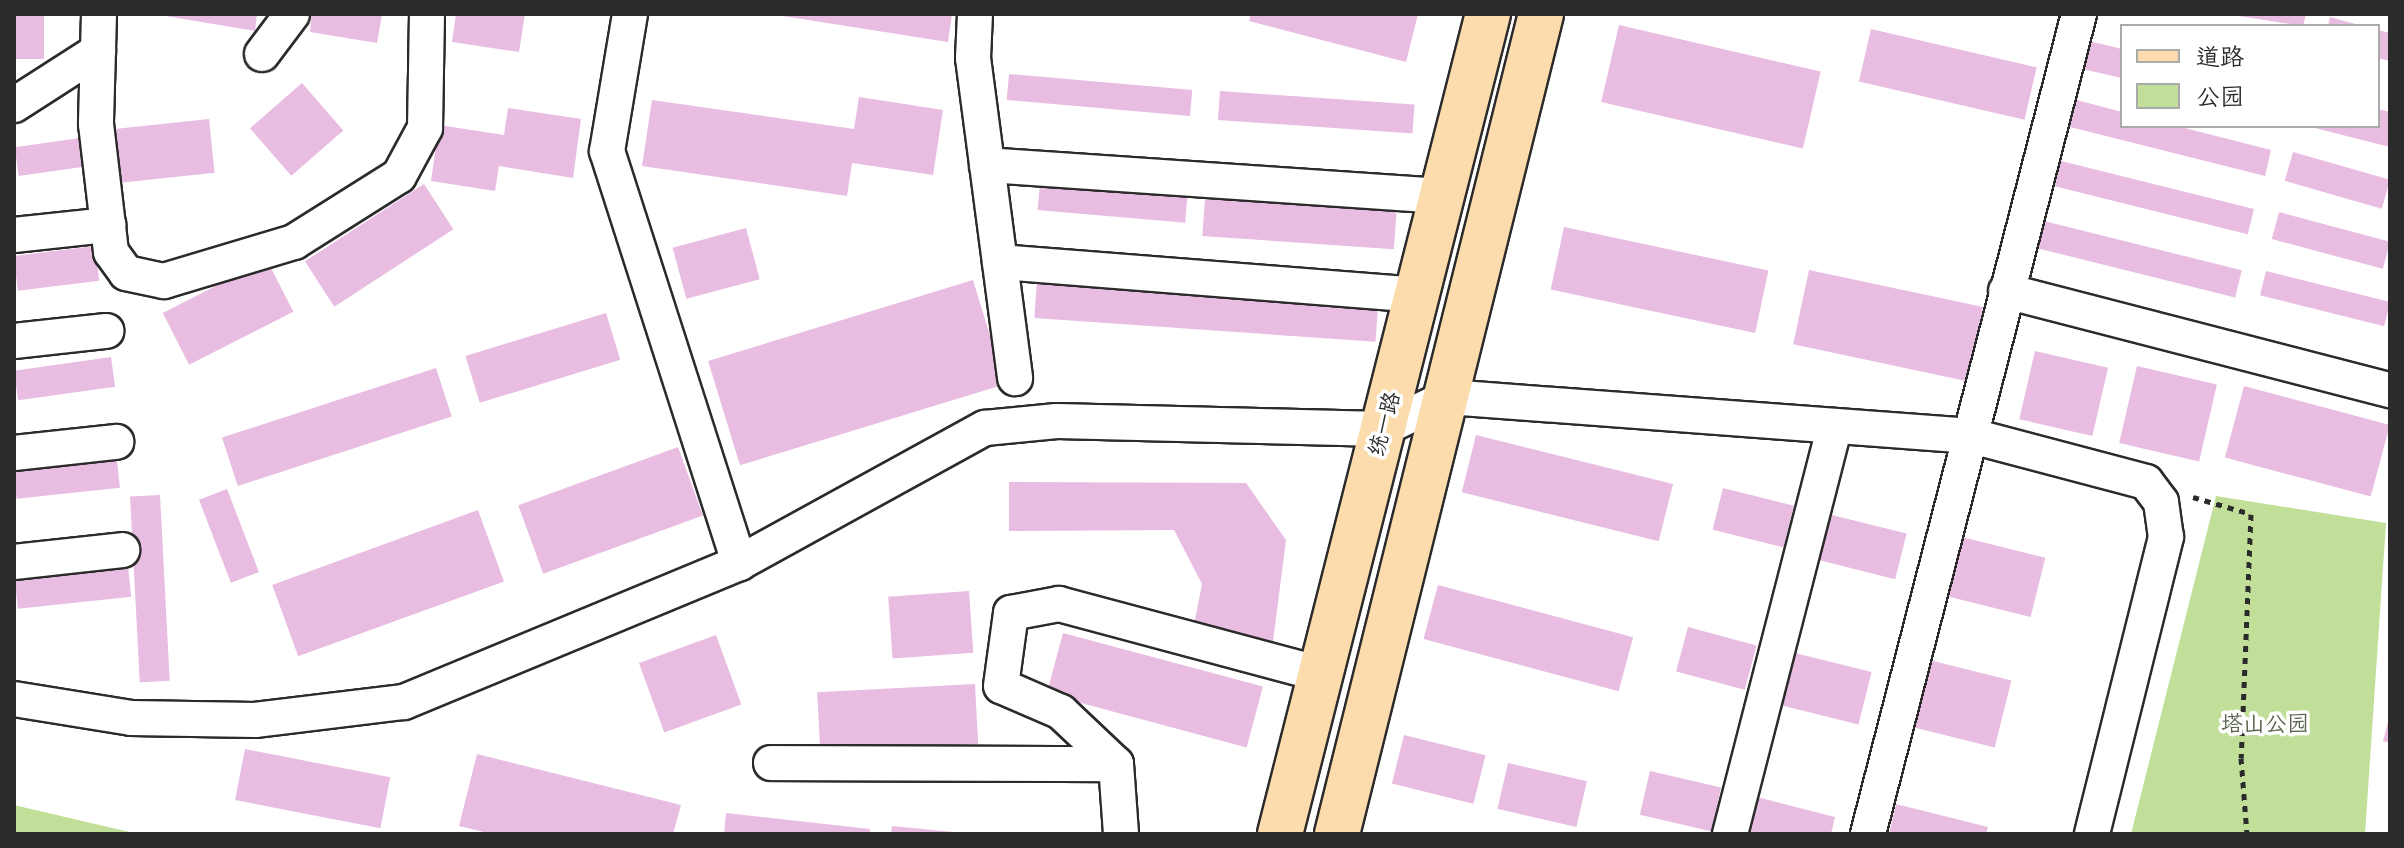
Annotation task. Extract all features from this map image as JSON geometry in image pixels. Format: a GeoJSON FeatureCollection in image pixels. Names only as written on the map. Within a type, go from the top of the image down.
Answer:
{"type":"FeatureCollection","features":[{"type":"Feature","properties":{"kind":"main road","name":"统一路"},"geometry":{"type":"LineString","coordinates":[[1280,834],[1488,14]]}},
{"type":"Feature","properties":{"kind":"main road"},"geometry":{"type":"LineString","coordinates":[[1337,834],[1541,14]]}},
{"type":"Feature","properties":{"kind":"street"},"geometry":{"type":"LineString","coordinates":[[99,14],[96,124],[111,252],[126,273],[164,281],[294,242],[399,176],[425,128],[427,14]]}},
{"type":"Feature","properties":{"kind":"street"},"geometry":{"type":"LineString","coordinates":[[262,54],[292,14]]}},
{"type":"Feature","properties":{"kind":"street"},"geometry":{"type":"LineString","coordinates":[[630,14],[607,151],[739,563]]}},
{"type":"Feature","properties":{"kind":"street"},"geometry":{"type":"LineString","coordinates":[[975,14],[987,165],[1015,378]]}},
{"type":"Feature","properties":{"kind":"street"},"geometry":{"type":"LineString","coordinates":[[1868,834],[2079,14]]}},
{"type":"Feature","properties":{"kind":"street"},"geometry":{"type":"LineString","coordinates":[[14,105],[98,51]]}},
{"type":"Feature","properties":{"kind":"street"},"geometry":{"type":"LineString","coordinates":[[987,165],[1443,196]]}},
{"type":"Feature","properties":{"kind":"street"},"geometry":{"type":"LineString","coordinates":[[14,235],[108,225]]}},
{"type":"Feature","properties":{"kind":"street"},"geometry":{"type":"LineString","coordinates":[[1000,262],[1418,295]]}},
{"type":"Feature","properties":{"kind":"street"},"geometry":{"type":"LineString","coordinates":[[2006,291],[2390,390]]}},
{"type":"Feature","properties":{"kind":"street"},"geometry":{"type":"LineString","coordinates":[[14,341],[106,331]]}},
{"type":"Feature","properties":{"kind":"street"},"geometry":{"type":"LineString","coordinates":[[14,699],[131,718],[255,720],[404,702],[739,563],[985,428],[1057,421],[1382,429],[1448,397],[1972,436],[2146,482],[2161,502],[2166,537],[2092,834]]}},
{"type":"Feature","properties":{"kind":"street"},"geometry":{"type":"LineString","coordinates":[[1730,834],[1835,426]]}},
{"type":"Feature","properties":{"kind":"street"},"geometry":{"type":"LineString","coordinates":[[14,453],[116,442]]}},
{"type":"Feature","properties":{"kind":"street"},"geometry":{"type":"LineString","coordinates":[[14,562],[122,550]]}},
{"type":"Feature","properties":{"kind":"street"},"geometry":{"type":"LineString","coordinates":[[1121,834],[1116,764],[1061,712],[1001,686],[1011,613],[1059,604],[1320,674]]}},
{"type":"Feature","properties":{"kind":"street"},"geometry":{"type":"LineString","coordinates":[[771,763],[1116,764]]}},
{"type":"Feature","properties":{"kind":"path"},"geometry":{"type":"LineString","coordinates":[[2146,482],[2251,514],[2241,758],[2247,834]]}},
{"type":"Feature","properties":{"kind":"green space","name":"塔山公园"},"geometry":{"type":"Polygon","coordinates":[[[2216,496],[2386,523],[2365,834],[2131,834],[2216,496]]]}},
{"type":"Feature","properties":{"kind":"green space"},"geometry":{"type":"Polygon","coordinates":[[[14,805],[138,834],[14,834],[14,805]]]}},
{"type":"Feature","properties":{"kind":"building"},"geometry":{"type":"Polygon","coordinates":[[[14,14],[44,14],[44,59],[14,59],[14,14]]]}},
{"type":"Feature","properties":{"kind":"building"},"geometry":{"type":"Polygon","coordinates":[[[154,14],[257,14],[255,31],[154,14]]]}},
{"type":"Feature","properties":{"kind":"building"},"geometry":{"type":"Polygon","coordinates":[[[312,14],[382,14],[377,43],[310,32],[312,14]]]}},
{"type":"Feature","properties":{"kind":"building"},"geometry":{"type":"Polygon","coordinates":[[[456,14],[525,14],[519,52],[452,42],[456,14]]]}},
{"type":"Feature","properties":{"kind":"building"},"geometry":{"type":"Polygon","coordinates":[[[770,14],[952,14],[948,42],[770,14]]]}},
{"type":"Feature","properties":{"kind":"building"},"geometry":{"type":"Polygon","coordinates":[[[1251,14],[1418,14],[1406,62],[1249,21],[1251,14]]]}},
{"type":"Feature","properties":{"kind":"building"},"geometry":{"type":"Polygon","coordinates":[[[2226,14],[2306,14],[2304,24],[2226,14]]]}},
{"type":"Feature","properties":{"kind":"building"},"geometry":{"type":"Polygon","coordinates":[[[2330,17],[2355,24],[2328,24],[2330,17]]]}},
{"type":"Feature","properties":{"kind":"building"},"geometry":{"type":"Polygon","coordinates":[[[1619,25],[1821,72],[1803,149],[1601,102],[1619,25]]]}},
{"type":"Feature","properties":{"kind":"building"},"geometry":{"type":"Polygon","coordinates":[[[1871,29],[2037,67],[2024,120],[1859,82],[1871,29]]]}},
{"type":"Feature","properties":{"kind":"building"},"geometry":{"type":"Polygon","coordinates":[[[2380,30],[2390,33],[2390,61],[2380,58],[2380,30]]]}},
{"type":"Feature","properties":{"kind":"building"},"geometry":{"type":"Polygon","coordinates":[[[2089,41],[2120,49],[2120,78],[2082,69],[2089,41]]]}},
{"type":"Feature","properties":{"kind":"building"},"geometry":{"type":"Polygon","coordinates":[[[1009,74],[1192,90],[1190,116],[1007,100],[1009,74]]]}},
{"type":"Feature","properties":{"kind":"building"},"geometry":{"type":"Polygon","coordinates":[[[302,83],[343,131],[291,176],[250,128],[302,83]]]}},
{"type":"Feature","properties":{"kind":"building"},"geometry":{"type":"Polygon","coordinates":[[[1220,91],[1415,105],[1413,134],[1218,120],[1220,91]]]}},
{"type":"Feature","properties":{"kind":"building"},"geometry":{"type":"Polygon","coordinates":[[[859,97],[943,110],[933,175],[852,163],[847,196],[642,166],[652,100],[854,129],[859,97]]]}},
{"type":"Feature","properties":{"kind":"building"},"geometry":{"type":"Polygon","coordinates":[[[2073,99],[2120,111],[2120,128],[2185,128],[2271,150],[2265,176],[2066,126],[2073,99]]]}},
{"type":"Feature","properties":{"kind":"building"},"geometry":{"type":"Polygon","coordinates":[[[508,108],[581,119],[573,178],[499,166],[495,191],[431,181],[439,125],[504,135],[508,108]]]}},
{"type":"Feature","properties":{"kind":"building"},"geometry":{"type":"Polygon","coordinates":[[[2380,110],[2390,112],[2390,147],[2315,128],[2380,128],[2380,110]]]}},
{"type":"Feature","properties":{"kind":"building"},"geometry":{"type":"Polygon","coordinates":[[[209,119],[215,173],[120,183],[115,129],[209,119]]]}},
{"type":"Feature","properties":{"kind":"building"},"geometry":{"type":"Polygon","coordinates":[[[80,138],[84,167],[19,176],[15,147],[80,138]]]}},
{"type":"Feature","properties":{"kind":"building"},"geometry":{"type":"Polygon","coordinates":[[[2293,152],[2390,180],[2382,209],[2285,181],[2293,152]]]}},
{"type":"Feature","properties":{"kind":"building"},"geometry":{"type":"Polygon","coordinates":[[[2057,160],[2254,209],[2248,234],[2051,185],[2057,160]]]}},
{"type":"Feature","properties":{"kind":"building"},"geometry":{"type":"Polygon","coordinates":[[[1040,183],[1187,196],[1185,223],[1038,210],[1040,183]]]}},
{"type":"Feature","properties":{"kind":"building"},"geometry":{"type":"Polygon","coordinates":[[[424,184],[453,229],[334,307],[305,261],[424,184]]]}},
{"type":"Feature","properties":{"kind":"building"},"geometry":{"type":"Polygon","coordinates":[[[1205,198],[1397,211],[1394,249],[1202,236],[1205,198]]]}},
{"type":"Feature","properties":{"kind":"building"},"geometry":{"type":"Polygon","coordinates":[[[2279,212],[2390,242],[2383,269],[2272,239],[2279,212]]]}},
{"type":"Feature","properties":{"kind":"building"},"geometry":{"type":"Polygon","coordinates":[[[2040,220],[2242,270],[2235,297],[2033,247],[2040,220]]]}},
{"type":"Feature","properties":{"kind":"building"},"geometry":{"type":"Polygon","coordinates":[[[1564,227],[1768,270],[1755,333],[1551,290],[1564,227]]]}},
{"type":"Feature","properties":{"kind":"building"},"geometry":{"type":"Polygon","coordinates":[[[746,228],[760,279],[686,299],[673,248],[746,228]]]}},
{"type":"Feature","properties":{"kind":"building"},"geometry":{"type":"Polygon","coordinates":[[[95,246],[99,281],[18,291],[14,256],[95,246]]]}},
{"type":"Feature","properties":{"kind":"building"},"geometry":{"type":"Polygon","coordinates":[[[267,260],[293,312],[189,365],[163,313],[267,260]]]}},
{"type":"Feature","properties":{"kind":"building"},"geometry":{"type":"Polygon","coordinates":[[[1809,270],[1983,307],[1967,381],[1793,344],[1809,270]]]}},
{"type":"Feature","properties":{"kind":"building"},"geometry":{"type":"Polygon","coordinates":[[[2266,271],[2390,302],[2384,326],[2260,295],[2266,271]]]}},
{"type":"Feature","properties":{"kind":"building"},"geometry":{"type":"Polygon","coordinates":[[[973,280],[1005,384],[740,465],[708,361],[973,280]]]}},
{"type":"Feature","properties":{"kind":"building"},"geometry":{"type":"Polygon","coordinates":[[[1037,280],[1378,304],[1376,342],[1034,318],[1037,280]]]}},
{"type":"Feature","properties":{"kind":"building"},"geometry":{"type":"Polygon","coordinates":[[[606,313],[620,360],[480,403],[465,356],[606,313]]]}},
{"type":"Feature","properties":{"kind":"building"},"geometry":{"type":"Polygon","coordinates":[[[2035,351],[2108,368],[2092,436],[2019,419],[2035,351]]]}},
{"type":"Feature","properties":{"kind":"building"},"geometry":{"type":"Polygon","coordinates":[[[111,357],[115,387],[18,400],[14,371],[111,357]]]}},
{"type":"Feature","properties":{"kind":"building"},"geometry":{"type":"Polygon","coordinates":[[[2137,366],[2217,384],[2199,461],[2119,443],[2137,366]]]}},
{"type":"Feature","properties":{"kind":"building"},"geometry":{"type":"Polygon","coordinates":[[[436,368],[452,417],[238,486],[222,438],[436,368]]]}},
{"type":"Feature","properties":{"kind":"building"},"geometry":{"type":"Polygon","coordinates":[[[2244,386],[2390,425],[2371,497],[2225,457],[2244,386]]]}},
{"type":"Feature","properties":{"kind":"building"},"geometry":{"type":"Polygon","coordinates":[[[1476,435],[1673,484],[1659,541],[1462,492],[1476,435]]]}},
{"type":"Feature","properties":{"kind":"building"},"geometry":{"type":"Polygon","coordinates":[[[678,447],[703,516],[543,574],[518,505],[678,447]]]}},
{"type":"Feature","properties":{"kind":"building"},"geometry":{"type":"Polygon","coordinates":[[[117,460],[120,488],[16,499],[14,471],[117,460]]]}},
{"type":"Feature","properties":{"kind":"building"},"geometry":{"type":"Polygon","coordinates":[[[1009,482],[1246,483],[1286,540],[1272,649],[1193,630],[1202,584],[1174,530],[1009,531],[1009,482]]]}},
{"type":"Feature","properties":{"kind":"building"},"geometry":{"type":"Polygon","coordinates":[[[1723,488],[1794,506],[1783,547],[1713,530],[1723,488]]]}},
{"type":"Feature","properties":{"kind":"building"},"geometry":{"type":"Polygon","coordinates":[[[227,489],[259,572],[231,583],[199,500],[227,489]]]}},
{"type":"Feature","properties":{"kind":"building"},"geometry":{"type":"Polygon","coordinates":[[[160,495],[170,681],[140,682],[130,497],[160,495]]]}},
{"type":"Feature","properties":{"kind":"building"},"geometry":{"type":"Polygon","coordinates":[[[478,510],[504,581],[298,656],[272,585],[478,510]]]}},
{"type":"Feature","properties":{"kind":"building"},"geometry":{"type":"Polygon","coordinates":[[[1828,514],[1907,534],[1895,579],[1817,560],[1828,514]]]}},
{"type":"Feature","properties":{"kind":"building"},"geometry":{"type":"Polygon","coordinates":[[[1958,536],[2045,558],[2031,617],[1943,595],[1958,536]]]}},
{"type":"Feature","properties":{"kind":"building"},"geometry":{"type":"Polygon","coordinates":[[[128,566],[131,597],[18,609],[15,578],[128,566]]]}},
{"type":"Feature","properties":{"kind":"building"},"geometry":{"type":"Polygon","coordinates":[[[1438,585],[1633,637],[1619,691],[1424,639],[1438,585]]]}},
{"type":"Feature","properties":{"kind":"building"},"geometry":{"type":"Polygon","coordinates":[[[969,591],[973,653],[893,658],[888,597],[969,591]]]}},
{"type":"Feature","properties":{"kind":"building"},"geometry":{"type":"Polygon","coordinates":[[[1688,627],[1757,645],[1745,690],[1676,671],[1688,627]]]}},
{"type":"Feature","properties":{"kind":"building"},"geometry":{"type":"Polygon","coordinates":[[[1063,633],[1263,687],[1247,747],[1047,694],[1063,633]]]}},
{"type":"Feature","properties":{"kind":"building"},"geometry":{"type":"Polygon","coordinates":[[[716,635],[741,705],[664,733],[639,663],[716,635]]]}},
{"type":"Feature","properties":{"kind":"building"},"geometry":{"type":"Polygon","coordinates":[[[1791,652],[1872,672],[1858,724],[1778,704],[1791,652]]]}},
{"type":"Feature","properties":{"kind":"building"},"geometry":{"type":"Polygon","coordinates":[[[1925,659],[2011,681],[1995,747],[1908,726],[1925,659]]]}},
{"type":"Feature","properties":{"kind":"building"},"geometry":{"type":"Polygon","coordinates":[[[975,684],[978,744],[820,752],[817,692],[975,684]]]}},
{"type":"Feature","properties":{"kind":"building"},"geometry":{"type":"Polygon","coordinates":[[[2390,718],[2390,743],[2383,741],[2390,718]]]}},
{"type":"Feature","properties":{"kind":"building"},"geometry":{"type":"Polygon","coordinates":[[[1404,735],[1486,755],[1473,804],[1392,784],[1404,735]]]}},
{"type":"Feature","properties":{"kind":"building"},"geometry":{"type":"Polygon","coordinates":[[[245,749],[390,777],[380,828],[235,800],[245,749]]]}},
{"type":"Feature","properties":{"kind":"building"},"geometry":{"type":"Polygon","coordinates":[[[477,754],[681,805],[673,834],[492,834],[459,826],[477,754]]]}},
{"type":"Feature","properties":{"kind":"building"},"geometry":{"type":"Polygon","coordinates":[[[1508,763],[1587,781],[1576,827],[1497,809],[1508,763]]]}},
{"type":"Feature","properties":{"kind":"building"},"geometry":{"type":"Polygon","coordinates":[[[1650,771],[1721,787],[1711,831],[1640,815],[1650,771]]]}},
{"type":"Feature","properties":{"kind":"building"},"geometry":{"type":"Polygon","coordinates":[[[1757,797],[1835,817],[1831,834],[1748,834],[1757,797]]]}},
{"type":"Feature","properties":{"kind":"building"},"geometry":{"type":"Polygon","coordinates":[[[1896,804],[1988,827],[1986,834],[1889,834],[1896,804]]]}},
{"type":"Feature","properties":{"kind":"building"},"geometry":{"type":"Polygon","coordinates":[[[726,813],[870,829],[870,834],[724,834],[726,813]]]}},
{"type":"Feature","properties":{"kind":"building"},"geometry":{"type":"Polygon","coordinates":[[[892,826],[954,832],[954,834],[891,834],[892,826]]]}}]}
